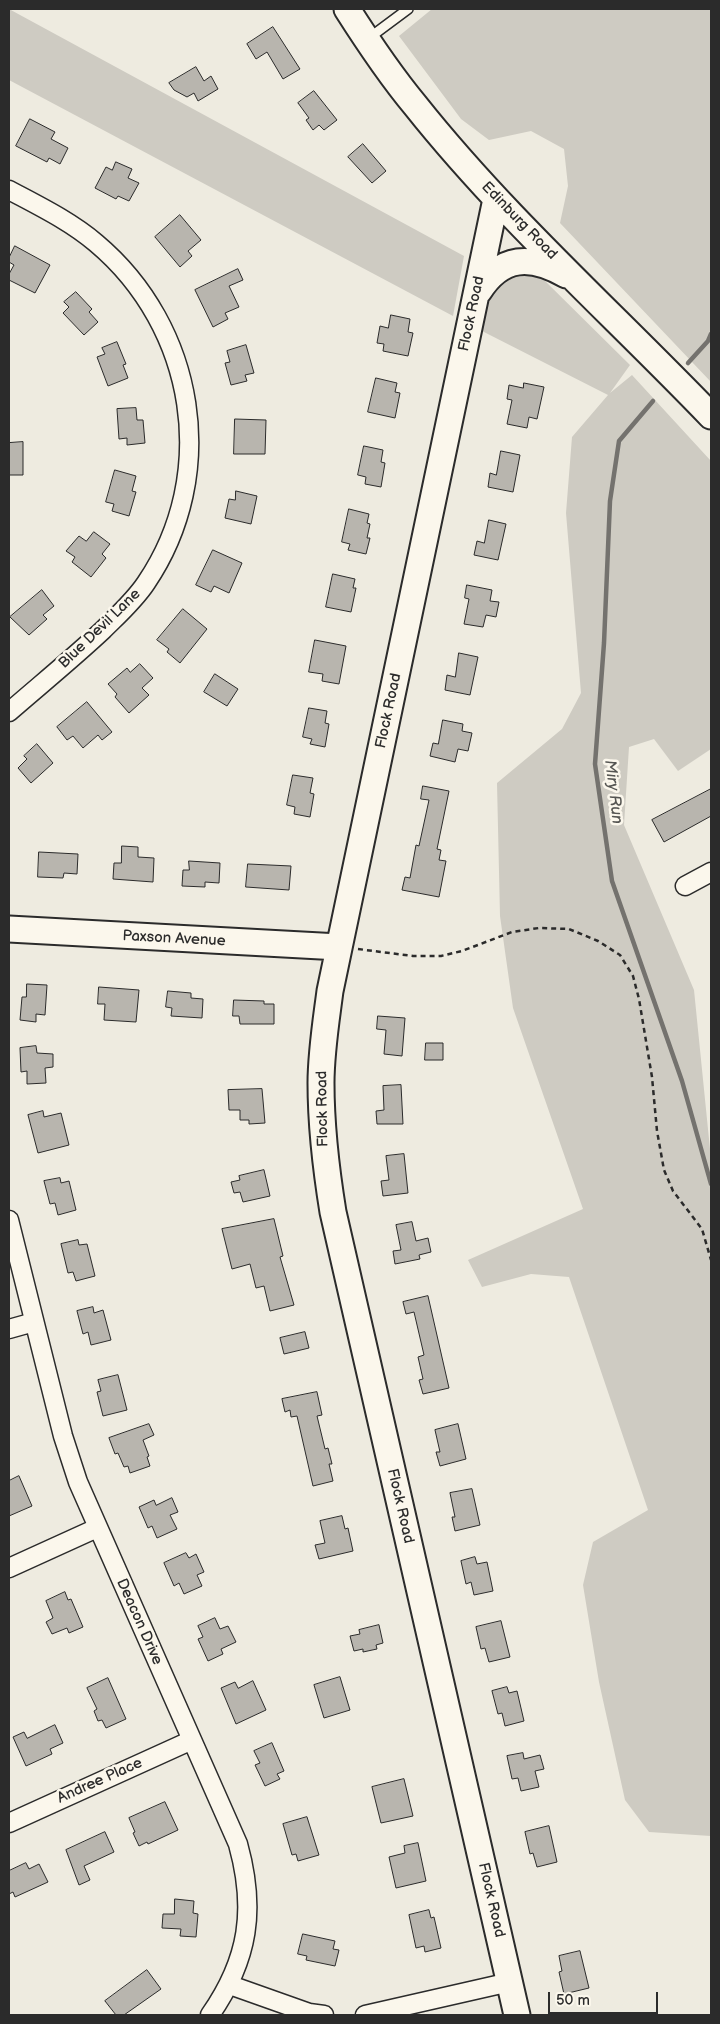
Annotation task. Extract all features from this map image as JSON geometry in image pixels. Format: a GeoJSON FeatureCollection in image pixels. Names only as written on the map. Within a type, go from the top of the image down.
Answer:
{"type":"FeatureCollection","features":[{"type":"Feature","properties":{"kind":"main road","name":"Edinburg Road"},"geometry":{"type":"LineString","coordinates":[[348,9],[367,40],[414,105],[496,199],[711,416]]}},
{"type":"Feature","properties":{"kind":"main road","name":"Flock Road"},"geometry":{"type":"LineString","coordinates":[[496,199],[330,991],[324,1033],[321,1082],[322,1122],[329,1187],[340,1241],[517,2015]]}},
{"type":"Feature","properties":{"kind":"main road"},"geometry":{"type":"LineString","coordinates":[[477,293],[488,276],[498,268],[512,262],[528,261],[553,267],[578,282]]}},
{"type":"Feature","properties":{"kind":"main road","name":"Paxson Avenue"},"geometry":{"type":"LineString","coordinates":[[9,929],[145,938],[339,947]]}},
{"type":"Feature","properties":{"kind":"street","name":"Blue Devil Lane"},"geometry":{"type":"LineString","coordinates":[[9,190],[59,217],[96,243],[116,262],[138,289],[161,326],[176,360],[183,386],[188,418],[190,453],[186,490],[173,536],[145,585],[127,607],[9,712]]}},
{"type":"Feature","properties":{"kind":"street"},"geometry":{"type":"LineString","coordinates":[[685,886],[711,872]]}},
{"type":"Feature","properties":{"kind":"street","name":"Deacon Drive"},"geometry":{"type":"LineString","coordinates":[[9,1220],[62,1436],[78,1482],[238,1844],[246,1871],[248,1921],[244,1945],[230,1984],[210,2015]]}},
{"type":"Feature","properties":{"kind":"street"},"geometry":{"type":"LineString","coordinates":[[9,1329],[34,1322]]}},
{"type":"Feature","properties":{"kind":"street"},"geometry":{"type":"LineString","coordinates":[[9,1568],[98,1528]]}},
{"type":"Feature","properties":{"kind":"street","name":"Andree Place"},"geometry":{"type":"LineString","coordinates":[[9,1823],[192,1740]]}},
{"type":"Feature","properties":{"kind":"street"},"geometry":{"type":"LineString","coordinates":[[365,2015],[510,1982]]}},
{"type":"Feature","properties":{"kind":"street"},"geometry":{"type":"LineString","coordinates":[[230,1984],[309,2013],[324,2015]]}},
{"type":"Feature","properties":{"kind":"lane"},"geometry":{"type":"LineString","coordinates":[[367,40],[408,9]]}},
{"type":"Feature","properties":{"kind":"path"},"geometry":{"type":"LineString","coordinates":[[339,947],[413,956],[441,956],[462,951],[512,932],[569,928],[598,941],[620,955],[633,976],[639,999],[652,1077],[657,1131],[664,1170],[673,1191],[702,1229],[711,1260]]}},
{"type":"Feature","properties":{"kind":"shaded area"},"geometry":{"type":"Polygon","coordinates":[[[9,9],[464,256],[453,316],[9,80],[9,9]]]}},
{"type":"Feature","properties":{"kind":"shaded area"},"geometry":{"type":"Polygon","coordinates":[[[432,9],[711,9],[711,382],[560,223],[568,186],[564,149],[531,131],[489,140],[461,119],[399,36],[432,9]]]}},
{"type":"Feature","properties":{"kind":"shaded area"},"geometry":{"type":"Polygon","coordinates":[[[514,269],[540,276],[630,365],[610,393],[632,375],[711,461],[711,749],[678,771],[654,739],[629,747],[624,825],[694,990],[711,1159],[711,1836],[649,1832],[625,1800],[599,1682],[583,1585],[593,1542],[648,1510],[569,1277],[531,1274],[482,1287],[468,1260],[583,1209],[513,1008],[500,916],[497,783],[562,729],[581,693],[566,513],[572,437],[608,395],[482,331],[491,290],[514,269]]]}},
{"type":"Feature","properties":{"kind":"building"},"geometry":{"type":"Polygon","coordinates":[[[273,27],[300,69],[283,79],[267,52],[256,59],[247,44],[273,27]]]}},
{"type":"Feature","properties":{"kind":"building"},"geometry":{"type":"Polygon","coordinates":[[[196,67],[204,81],[211,76],[218,89],[198,101],[194,93],[187,97],[174,90],[169,83],[196,67]]]}},
{"type":"Feature","properties":{"kind":"building"},"geometry":{"type":"Polygon","coordinates":[[[314,91],[337,120],[324,130],[319,125],[313,130],[306,120],[309,118],[298,103],[314,91]]]}},
{"type":"Feature","properties":{"kind":"building"},"geometry":{"type":"Polygon","coordinates":[[[30,119],[55,132],[51,139],[68,148],[60,164],[49,158],[47,162],[16,146],[30,119]]]}},
{"type":"Feature","properties":{"kind":"building"},"geometry":{"type":"Polygon","coordinates":[[[363,144],[386,171],[372,183],[348,157],[363,144]]]}},
{"type":"Feature","properties":{"kind":"building"},"geometry":{"type":"Polygon","coordinates":[[[116,162],[132,169],[128,178],[139,183],[129,201],[118,196],[116,199],[95,188],[106,167],[112,170],[116,162]]]}},
{"type":"Feature","properties":{"kind":"building"},"geometry":{"type":"Polygon","coordinates":[[[180,215],[201,240],[188,251],[192,256],[180,267],[155,237],[180,215]]]}},
{"type":"Feature","properties":{"kind":"building"},"geometry":{"type":"Polygon","coordinates":[[[15,246],[50,265],[35,293],[9,280],[9,274],[14,265],[9,262],[9,258],[15,246]]]}},
{"type":"Feature","properties":{"kind":"building"},"geometry":{"type":"Polygon","coordinates":[[[238,269],[243,280],[229,286],[239,307],[225,313],[228,319],[213,327],[195,290],[238,269]]]}},
{"type":"Feature","properties":{"kind":"building"},"geometry":{"type":"Polygon","coordinates":[[[76,292],[92,309],[89,312],[98,322],[84,335],[63,313],[69,307],[64,302],[76,292]]]}},
{"type":"Feature","properties":{"kind":"building"},"geometry":{"type":"Polygon","coordinates":[[[391,315],[410,319],[408,332],[413,333],[408,356],[383,351],[384,344],[377,343],[380,326],[388,328],[391,315]]]}},
{"type":"Feature","properties":{"kind":"building"},"geometry":{"type":"Polygon","coordinates":[[[117,342],[126,364],[123,365],[128,378],[108,386],[97,357],[105,354],[102,348],[117,342]]]}},
{"type":"Feature","properties":{"kind":"building"},"geometry":{"type":"Polygon","coordinates":[[[246,345],[254,373],[245,375],[247,381],[231,385],[225,363],[230,362],[227,351],[246,345]]]}},
{"type":"Feature","properties":{"kind":"building"},"geometry":{"type":"Polygon","coordinates":[[[376,378],[397,383],[395,392],[400,393],[395,418],[368,412],[376,378]]]}},
{"type":"Feature","properties":{"kind":"building"},"geometry":{"type":"Polygon","coordinates":[[[524,383],[544,387],[537,419],[529,417],[527,428],[507,424],[512,400],[507,399],[509,385],[523,388],[524,383]]]}},
{"type":"Feature","properties":{"kind":"building"},"geometry":{"type":"Polygon","coordinates":[[[136,408],[137,420],[143,420],[145,443],[127,445],[127,438],[119,439],[117,409],[136,408]]]}},
{"type":"Feature","properties":{"kind":"building"},"geometry":{"type":"Polygon","coordinates":[[[235,419],[266,420],[265,454],[234,454],[235,419]]]}},
{"type":"Feature","properties":{"kind":"building"},"geometry":{"type":"Polygon","coordinates":[[[23,442],[23,475],[9,475],[9,443],[23,442]]]}},
{"type":"Feature","properties":{"kind":"building"},"geometry":{"type":"Polygon","coordinates":[[[364,446],[383,450],[381,462],[385,463],[381,487],[365,484],[366,477],[358,475],[364,446]]]}},
{"type":"Feature","properties":{"kind":"building"},"geometry":{"type":"Polygon","coordinates":[[[501,451],[520,455],[513,492],[488,487],[490,473],[496,475],[501,451]]]}},
{"type":"Feature","properties":{"kind":"building"},"geometry":{"type":"Polygon","coordinates":[[[115,470],[136,476],[132,491],[136,492],[129,516],[112,511],[114,504],[106,502],[115,470]]]}},
{"type":"Feature","properties":{"kind":"building"},"geometry":{"type":"Polygon","coordinates":[[[236,491],[257,496],[251,524],[225,518],[229,499],[235,500],[236,491]]]}},
{"type":"Feature","properties":{"kind":"building"},"geometry":{"type":"Polygon","coordinates":[[[349,509],[369,514],[367,523],[370,524],[367,538],[370,538],[366,554],[348,550],[350,544],[342,542],[349,509]]]}},
{"type":"Feature","properties":{"kind":"building"},"geometry":{"type":"Polygon","coordinates":[[[489,520],[506,524],[498,560],[474,555],[477,541],[484,543],[489,520]]]}},
{"type":"Feature","properties":{"kind":"building"},"geometry":{"type":"Polygon","coordinates":[[[94,532],[110,544],[102,554],[106,558],[91,577],[72,562],[75,557],[66,551],[79,536],[86,541],[94,532]]]}},
{"type":"Feature","properties":{"kind":"building"},"geometry":{"type":"Polygon","coordinates":[[[213,550],[242,563],[229,593],[214,586],[211,592],[196,585],[213,550]]]}},
{"type":"Feature","properties":{"kind":"building"},"geometry":{"type":"Polygon","coordinates":[[[333,574],[355,579],[353,588],[356,588],[351,612],[326,607],[333,574]]]}},
{"type":"Feature","properties":{"kind":"building"},"geometry":{"type":"Polygon","coordinates":[[[467,585],[492,590],[490,601],[499,602],[496,617],[486,615],[483,627],[464,624],[469,599],[465,598],[467,585]]]}},
{"type":"Feature","properties":{"kind":"building"},"geometry":{"type":"Polygon","coordinates":[[[42,590],[54,606],[43,615],[47,619],[29,635],[10,617],[42,590]]]}},
{"type":"Feature","properties":{"kind":"building"},"geometry":{"type":"Polygon","coordinates":[[[183,609],[207,629],[180,663],[167,652],[169,649],[157,640],[183,609]]]}},
{"type":"Feature","properties":{"kind":"building"},"geometry":{"type":"Polygon","coordinates":[[[315,640],[346,646],[339,684],[322,681],[323,674],[309,672],[315,640]]]}},
{"type":"Feature","properties":{"kind":"building"},"geometry":{"type":"Polygon","coordinates":[[[459,653],[478,657],[470,695],[445,690],[447,675],[455,677],[459,653]]]}},
{"type":"Feature","properties":{"kind":"building"},"geometry":{"type":"Polygon","coordinates":[[[140,664],[153,678],[142,688],[149,695],[129,713],[115,697],[117,694],[108,684],[127,668],[130,672],[140,664]]]}},
{"type":"Feature","properties":{"kind":"building"},"geometry":{"type":"Polygon","coordinates":[[[215,674],[238,689],[227,706],[204,692],[215,674]]]}},
{"type":"Feature","properties":{"kind":"building"},"geometry":{"type":"Polygon","coordinates":[[[87,702],[112,732],[102,740],[98,735],[83,748],[73,736],[67,740],[57,727],[87,702]]]}},
{"type":"Feature","properties":{"kind":"building"},"geometry":{"type":"Polygon","coordinates":[[[309,708],[327,711],[325,723],[329,724],[325,747],[310,744],[312,739],[303,737],[309,708]]]}},
{"type":"Feature","properties":{"kind":"building"},"geometry":{"type":"Polygon","coordinates":[[[443,720],[463,724],[462,731],[472,733],[468,751],[458,749],[455,762],[430,756],[433,743],[438,744],[443,720]]]}},
{"type":"Feature","properties":{"kind":"building"},"geometry":{"type":"Polygon","coordinates":[[[37,744],[53,763],[31,783],[18,768],[27,759],[24,756],[37,744]]]}},
{"type":"Feature","properties":{"kind":"building"},"geometry":{"type":"Polygon","coordinates":[[[293,775],[313,778],[310,793],[314,794],[310,817],[294,814],[295,807],[287,805],[293,775]]]}},
{"type":"Feature","properties":{"kind":"building"},"geometry":{"type":"Polygon","coordinates":[[[423,786],[449,791],[437,849],[441,850],[439,860],[446,861],[439,897],[402,890],[405,877],[410,878],[416,845],[419,846],[429,800],[421,799],[423,786]]]}},
{"type":"Feature","properties":{"kind":"building"},"geometry":{"type":"Polygon","coordinates":[[[711,789],[711,816],[664,842],[652,820],[711,789]]]}},
{"type":"Feature","properties":{"kind":"building"},"geometry":{"type":"Polygon","coordinates":[[[122,846],[138,847],[138,857],[154,858],[153,882],[113,879],[114,863],[121,863],[122,846]]]}},
{"type":"Feature","properties":{"kind":"building"},"geometry":{"type":"Polygon","coordinates":[[[39,852],[78,854],[77,874],[64,873],[63,878],[38,877],[39,852]]]}},
{"type":"Feature","properties":{"kind":"building"},"geometry":{"type":"Polygon","coordinates":[[[189,861],[220,863],[219,883],[205,882],[205,887],[182,886],[183,870],[189,870],[189,861]]]}},
{"type":"Feature","properties":{"kind":"building"},"geometry":{"type":"Polygon","coordinates":[[[248,864],[291,866],[289,890],[246,887],[248,864]]]}},
{"type":"Feature","properties":{"kind":"building"},"geometry":{"type":"Polygon","coordinates":[[[27,984],[47,985],[45,1015],[36,1014],[36,1022],[20,1020],[22,997],[26,997],[27,984]]]}},
{"type":"Feature","properties":{"kind":"building"},"geometry":{"type":"Polygon","coordinates":[[[99,987],[139,990],[136,1022],[104,1020],[105,1004],[98,1004],[99,987]]]}},
{"type":"Feature","properties":{"kind":"building"},"geometry":{"type":"Polygon","coordinates":[[[168,991],[191,993],[191,998],[203,999],[202,1018],[171,1016],[172,1008],[166,1007],[168,991]]]}},
{"type":"Feature","properties":{"kind":"building"},"geometry":{"type":"Polygon","coordinates":[[[234,1000],[264,1001],[264,1004],[274,1004],[274,1024],[240,1024],[239,1016],[233,1016],[234,1000]]]}},
{"type":"Feature","properties":{"kind":"building"},"geometry":{"type":"Polygon","coordinates":[[[378,1016],[405,1018],[402,1056],[384,1054],[386,1030],[377,1029],[378,1016]]]}},
{"type":"Feature","properties":{"kind":"building"},"geometry":{"type":"Polygon","coordinates":[[[426,1043],[443,1043],[443,1060],[425,1060],[426,1043]]]}},
{"type":"Feature","properties":{"kind":"building"},"geometry":{"type":"Polygon","coordinates":[[[36,1046],[37,1053],[53,1054],[53,1067],[45,1068],[46,1083],[27,1084],[27,1071],[21,1072],[20,1048],[36,1046]]]}},
{"type":"Feature","properties":{"kind":"building"},"geometry":{"type":"Polygon","coordinates":[[[401,1085],[403,1124],[377,1124],[376,1111],[384,1110],[383,1086],[401,1085]]]}},
{"type":"Feature","properties":{"kind":"building"},"geometry":{"type":"Polygon","coordinates":[[[262,1089],[265,1123],[249,1124],[249,1120],[240,1120],[240,1110],[229,1110],[228,1090],[262,1089]]]}},
{"type":"Feature","properties":{"kind":"building"},"geometry":{"type":"Polygon","coordinates":[[[43,1111],[44,1117],[61,1113],[69,1145],[38,1153],[28,1115],[43,1111]]]}},
{"type":"Feature","properties":{"kind":"building"},"geometry":{"type":"Polygon","coordinates":[[[404,1154],[408,1193],[383,1196],[381,1181],[389,1180],[386,1156],[404,1154]]]}},
{"type":"Feature","properties":{"kind":"building"},"geometry":{"type":"Polygon","coordinates":[[[264,1170],[270,1196],[243,1202],[240,1192],[234,1193],[231,1182],[240,1180],[239,1176],[264,1170]]]}},
{"type":"Feature","properties":{"kind":"building"},"geometry":{"type":"Polygon","coordinates":[[[60,1178],[61,1183],[69,1181],[76,1210],[58,1215],[55,1203],[50,1204],[44,1181],[60,1178]]]}},
{"type":"Feature","properties":{"kind":"building"},"geometry":{"type":"Polygon","coordinates":[[[274,1219],[283,1256],[280,1257],[294,1305],[270,1311],[264,1286],[256,1288],[250,1264],[232,1269],[222,1229],[274,1219]]]}},
{"type":"Feature","properties":{"kind":"building"},"geometry":{"type":"Polygon","coordinates":[[[412,1222],[416,1241],[428,1238],[431,1252],[419,1255],[420,1259],[395,1264],[393,1251],[401,1250],[396,1225],[412,1222]]]}},
{"type":"Feature","properties":{"kind":"building"},"geometry":{"type":"Polygon","coordinates":[[[78,1240],[79,1245],[87,1244],[95,1276],[76,1281],[73,1272],[68,1273],[61,1244],[78,1240]]]}},
{"type":"Feature","properties":{"kind":"building"},"geometry":{"type":"Polygon","coordinates":[[[428,1296],[449,1388],[423,1394],[419,1380],[423,1379],[418,1357],[424,1355],[414,1312],[406,1314],[403,1302],[428,1296]]]}},
{"type":"Feature","properties":{"kind":"building"},"geometry":{"type":"Polygon","coordinates":[[[93,1307],[94,1313],[103,1310],[111,1340],[91,1345],[88,1332],[83,1334],[77,1311],[93,1307]]]}},
{"type":"Feature","properties":{"kind":"building"},"geometry":{"type":"Polygon","coordinates":[[[305,1332],[309,1348],[284,1354],[280,1338],[305,1332]]]}},
{"type":"Feature","properties":{"kind":"building"},"geometry":{"type":"Polygon","coordinates":[[[118,1375],[127,1410],[103,1416],[97,1392],[101,1391],[98,1380],[118,1375]]]}},
{"type":"Feature","properties":{"kind":"building"},"geometry":{"type":"Polygon","coordinates":[[[317,1392],[322,1415],[317,1416],[325,1449],[328,1448],[332,1464],[329,1464],[333,1481],[313,1486],[297,1416],[291,1417],[290,1410],[285,1412],[282,1399],[317,1392]]]}},
{"type":"Feature","properties":{"kind":"building"},"geometry":{"type":"Polygon","coordinates":[[[149,1424],[154,1435],[143,1440],[149,1456],[147,1457],[150,1466],[130,1473],[128,1466],[124,1467],[118,1453],[115,1454],[109,1438],[149,1424]]]}},
{"type":"Feature","properties":{"kind":"building"},"geometry":{"type":"Polygon","coordinates":[[[458,1424],[466,1459],[440,1466],[436,1452],[440,1452],[435,1430],[458,1424]]]}},
{"type":"Feature","properties":{"kind":"building"},"geometry":{"type":"Polygon","coordinates":[[[19,1476],[32,1506],[9,1516],[9,1481],[19,1476]]]}},
{"type":"Feature","properties":{"kind":"building"},"geometry":{"type":"Polygon","coordinates":[[[472,1489],[480,1525],[455,1531],[452,1517],[455,1517],[450,1493],[472,1489]]]}},
{"type":"Feature","properties":{"kind":"building"},"geometry":{"type":"Polygon","coordinates":[[[172,1498],[178,1512],[170,1515],[177,1529],[157,1538],[152,1526],[148,1528],[139,1507],[154,1500],[156,1505],[172,1498]]]}},
{"type":"Feature","properties":{"kind":"building"},"geometry":{"type":"Polygon","coordinates":[[[342,1516],[345,1529],[348,1528],[353,1551],[319,1559],[315,1545],[325,1543],[320,1521],[342,1516]]]}},
{"type":"Feature","properties":{"kind":"building"},"geometry":{"type":"Polygon","coordinates":[[[186,1553],[189,1558],[196,1554],[204,1572],[197,1575],[202,1586],[184,1594],[179,1583],[174,1586],[164,1563],[186,1553]]]}},
{"type":"Feature","properties":{"kind":"building"},"geometry":{"type":"Polygon","coordinates":[[[475,1557],[477,1564],[487,1562],[493,1591],[474,1595],[471,1582],[466,1584],[461,1561],[475,1557]]]}},
{"type":"Feature","properties":{"kind":"building"},"geometry":{"type":"Polygon","coordinates":[[[65,1592],[68,1600],[71,1599],[83,1627],[69,1633],[67,1628],[52,1634],[46,1622],[53,1618],[46,1601],[65,1592]]]}},
{"type":"Feature","properties":{"kind":"building"},"geometry":{"type":"Polygon","coordinates":[[[215,1618],[220,1629],[228,1626],[236,1642],[221,1649],[223,1654],[208,1661],[198,1639],[203,1637],[198,1626],[215,1618]]]}},
{"type":"Feature","properties":{"kind":"building"},"geometry":{"type":"Polygon","coordinates":[[[501,1621],[510,1657],[489,1662],[485,1648],[481,1649],[476,1627],[501,1621]]]}},
{"type":"Feature","properties":{"kind":"building"},"geometry":{"type":"Polygon","coordinates":[[[379,1625],[383,1643],[376,1645],[377,1649],[363,1652],[363,1649],[354,1651],[350,1636],[360,1634],[359,1630],[379,1625]]]}},
{"type":"Feature","properties":{"kind":"building"},"geometry":{"type":"Polygon","coordinates":[[[340,1677],[350,1710],[324,1718],[314,1685],[340,1677]]]}},
{"type":"Feature","properties":{"kind":"building"},"geometry":{"type":"Polygon","coordinates":[[[108,1678],[126,1719],[106,1728],[102,1720],[98,1721],[94,1711],[97,1709],[87,1688],[108,1678]]]}},
{"type":"Feature","properties":{"kind":"building"},"geometry":{"type":"Polygon","coordinates":[[[253,1681],[266,1710],[236,1724],[221,1688],[235,1682],[238,1688],[253,1681]]]}},
{"type":"Feature","properties":{"kind":"building"},"geometry":{"type":"Polygon","coordinates":[[[507,1687],[509,1693],[517,1691],[524,1721],[505,1726],[502,1713],[498,1714],[492,1691],[507,1687]]]}},
{"type":"Feature","properties":{"kind":"building"},"geometry":{"type":"Polygon","coordinates":[[[55,1725],[63,1743],[50,1749],[52,1754],[26,1766],[13,1737],[24,1732],[27,1738],[55,1725]]]}},
{"type":"Feature","properties":{"kind":"building"},"geometry":{"type":"Polygon","coordinates":[[[272,1743],[284,1771],[277,1774],[280,1779],[265,1786],[255,1765],[260,1763],[254,1751],[272,1743]]]}},
{"type":"Feature","properties":{"kind":"building"},"geometry":{"type":"Polygon","coordinates":[[[523,1753],[524,1759],[540,1755],[544,1769],[535,1771],[539,1787],[521,1791],[518,1778],[512,1779],[507,1756],[523,1753]]]}},
{"type":"Feature","properties":{"kind":"building"},"geometry":{"type":"Polygon","coordinates":[[[404,1779],[413,1816],[381,1823],[372,1787],[404,1779]]]}},
{"type":"Feature","properties":{"kind":"building"},"geometry":{"type":"Polygon","coordinates":[[[165,1802],[178,1830],[148,1844],[147,1842],[139,1846],[129,1818],[165,1802]]]}},
{"type":"Feature","properties":{"kind":"building"},"geometry":{"type":"Polygon","coordinates":[[[307,1817],[319,1855],[298,1861],[296,1854],[292,1855],[283,1824],[307,1817]]]}},
{"type":"Feature","properties":{"kind":"building"},"geometry":{"type":"Polygon","coordinates":[[[549,1826],[557,1862],[537,1867],[533,1853],[530,1854],[525,1832],[549,1826]]]}},
{"type":"Feature","properties":{"kind":"building"},"geometry":{"type":"Polygon","coordinates":[[[105,1832],[114,1852],[84,1866],[90,1880],[79,1885],[66,1850],[105,1832]]]}},
{"type":"Feature","properties":{"kind":"building"},"geometry":{"type":"Polygon","coordinates":[[[418,1843],[426,1881],[396,1888],[389,1857],[405,1853],[404,1846],[418,1843]]]}},
{"type":"Feature","properties":{"kind":"building"},"geometry":{"type":"Polygon","coordinates":[[[26,1863],[29,1869],[39,1864],[48,1882],[15,1897],[13,1892],[9,1894],[9,1871],[26,1863]]]}},
{"type":"Feature","properties":{"kind":"building"},"geometry":{"type":"Polygon","coordinates":[[[175,1899],[194,1901],[193,1913],[198,1914],[196,1937],[180,1936],[181,1929],[162,1928],[163,1914],[174,1914],[175,1899]]]}},
{"type":"Feature","properties":{"kind":"building"},"geometry":{"type":"Polygon","coordinates":[[[429,1910],[431,1918],[434,1917],[441,1948],[425,1952],[424,1946],[416,1948],[409,1915],[429,1910]]]}},
{"type":"Feature","properties":{"kind":"building"},"geometry":{"type":"Polygon","coordinates":[[[303,1934],[335,1941],[333,1949],[339,1950],[335,1966],[306,1960],[307,1956],[298,1954],[303,1934]]]}},
{"type":"Feature","properties":{"kind":"building"},"geometry":{"type":"Polygon","coordinates":[[[580,1951],[589,1988],[564,1994],[559,1972],[562,1971],[559,1956],[580,1951]]]}},
{"type":"Feature","properties":{"kind":"building"},"geometry":{"type":"Polygon","coordinates":[[[147,1970],[161,1989],[124,2015],[116,2015],[105,2001],[147,1970]]]}},
{"type":"Feature","properties":{"kind":"waterway","name":"Miry Run"},"geometry":{"type":"LineString","coordinates":[[688,363],[708,341],[711,334]]}},
{"type":"Feature","properties":{"kind":"waterway","name":"Miry Run"},"geometry":{"type":"LineString","coordinates":[[653,401],[619,441],[610,501],[604,643],[595,764],[612,881],[682,1081],[711,1184]]}}]}
